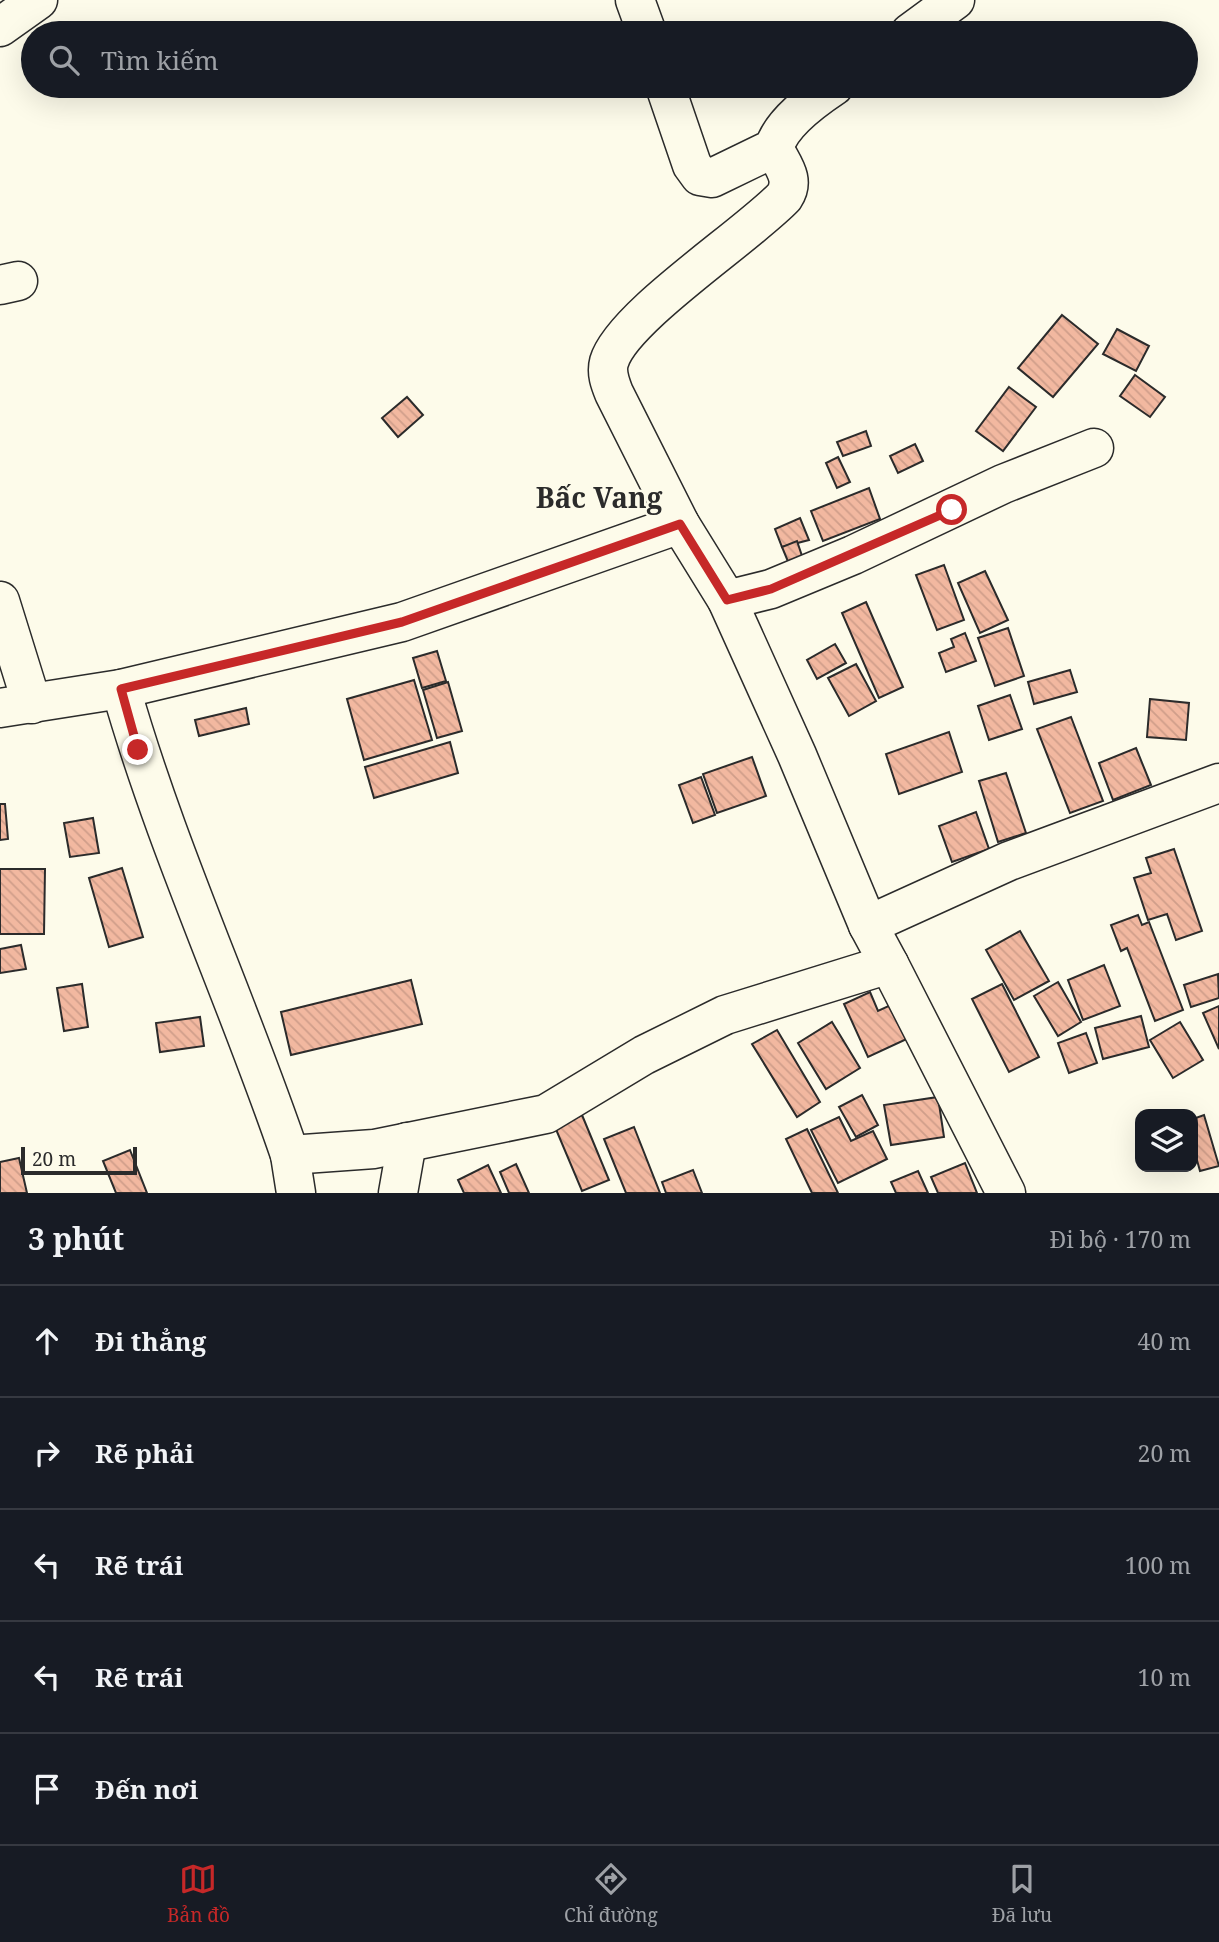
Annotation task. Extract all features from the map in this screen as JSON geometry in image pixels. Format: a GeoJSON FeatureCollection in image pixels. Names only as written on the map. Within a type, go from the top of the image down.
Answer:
{"type":"FeatureCollection","features":[{"type":"Feature","properties":{"kind":"lane"},"geometry":{"type":"LineString","coordinates":[[0,27],[38,0]]}},
{"type":"Feature","properties":{"kind":"lane"},"geometry":{"type":"LineString","coordinates":[[635,0],[642,21]]}},
{"type":"Feature","properties":{"kind":"lane"},"geometry":{"type":"LineString","coordinates":[[926,21],[955,0]]}},
{"type":"Feature","properties":{"kind":"lane"},"geometry":{"type":"LineString","coordinates":[[669,98],[692,165],[700,176],[712,178],[775,148],[781,134],[816,98]]}},
{"type":"Feature","properties":{"kind":"lane"},"geometry":{"type":"LineString","coordinates":[[775,148],[789,182],[784,197],[639,320],[610,360],[608,373],[614,393],[680,524],[727,600],[787,731],[868,925],[1006,1193]]}},
{"type":"Feature","properties":{"kind":"lane"},"geometry":{"type":"LineString","coordinates":[[727,600],[771,589],[853,555],[1003,484],[1094,448]]}},
{"type":"Feature","properties":{"kind":"lane"},"geometry":{"type":"LineString","coordinates":[[0,601],[16,706],[121,689],[402,622],[680,524]]}},
{"type":"Feature","properties":{"kind":"lane"},"geometry":{"type":"LineString","coordinates":[[121,689],[138,750],[259,1063],[290,1155],[296,1193]]}},
{"type":"Feature","properties":{"kind":"lane"},"geometry":{"type":"LineString","coordinates":[[868,925],[1009,861],[1219,783]]}},
{"type":"Feature","properties":{"kind":"lane"},"geometry":{"type":"LineString","coordinates":[[290,1155],[341,1153],[546,1114],[644,1055],[725,1015],[889,964]]}},
{"type":"Feature","properties":{"kind":"lane"},"geometry":{"type":"LineString","coordinates":[[398,1193],[407,1142]]}},
{"type":"Feature","properties":{"kind":"building"},"geometry":{"type":"Polygon","coordinates":[[[1062,315],[1098,344],[1053,397],[1018,368],[1062,315]]]}},
{"type":"Feature","properties":{"kind":"building"},"geometry":{"type":"Polygon","coordinates":[[[1117,329],[1149,346],[1136,371],[1103,354],[1117,329]]]}},
{"type":"Feature","properties":{"kind":"building"},"geometry":{"type":"Polygon","coordinates":[[[1135,375],[1165,397],[1150,417],[1120,396],[1135,375]]]}},
{"type":"Feature","properties":{"kind":"building"},"geometry":{"type":"Polygon","coordinates":[[[1009,387],[1036,407],[1003,451],[976,431],[1009,387]]]}},
{"type":"Feature","properties":{"kind":"building"},"geometry":{"type":"Polygon","coordinates":[[[407,397],[423,415],[398,437],[382,418],[407,397]]]}},
{"type":"Feature","properties":{"kind":"building"},"geometry":{"type":"Polygon","coordinates":[[[866,431],[871,446],[843,456],[837,442],[866,431]]]}},
{"type":"Feature","properties":{"kind":"building"},"geometry":{"type":"Polygon","coordinates":[[[915,444],[923,461],[898,473],[890,456],[915,444]]]}},
{"type":"Feature","properties":{"kind":"building"},"geometry":{"type":"Polygon","coordinates":[[[838,457],[850,482],[837,488],[826,463],[838,457]]]}},
{"type":"Feature","properties":{"kind":"building"},"geometry":{"type":"Polygon","coordinates":[[[869,488],[880,519],[823,541],[811,511],[869,488]]]}},
{"type":"Feature","properties":{"kind":"building"},"geometry":{"type":"Polygon","coordinates":[[[800,518],[809,540],[782,547],[775,529],[800,518]]]}},
{"type":"Feature","properties":{"kind":"building"},"geometry":{"type":"Polygon","coordinates":[[[797,541],[803,559],[789,564],[782,547],[797,541]]]}},
{"type":"Feature","properties":{"kind":"building"},"geometry":{"type":"Polygon","coordinates":[[[944,565],[964,620],[937,630],[916,575],[944,565]]]}},
{"type":"Feature","properties":{"kind":"building"},"geometry":{"type":"Polygon","coordinates":[[[985,571],[1008,620],[980,633],[958,583],[985,571]]]}},
{"type":"Feature","properties":{"kind":"building"},"geometry":{"type":"Polygon","coordinates":[[[866,602],[903,687],[879,698],[842,613],[866,602]]]}},
{"type":"Feature","properties":{"kind":"building"},"geometry":{"type":"Polygon","coordinates":[[[1008,628],[1024,676],[995,686],[978,638],[1008,628]]]}},
{"type":"Feature","properties":{"kind":"building"},"geometry":{"type":"Polygon","coordinates":[[[965,633],[976,661],[946,672],[939,653],[954,647],[951,639],[965,633]]]}},
{"type":"Feature","properties":{"kind":"building"},"geometry":{"type":"Polygon","coordinates":[[[835,644],[846,663],[817,679],[807,660],[835,644]]]}},
{"type":"Feature","properties":{"kind":"building"},"geometry":{"type":"Polygon","coordinates":[[[437,651],[446,681],[422,688],[413,658],[437,651]]]}},
{"type":"Feature","properties":{"kind":"building"},"geometry":{"type":"Polygon","coordinates":[[[856,664],[876,701],[849,716],[828,678],[856,664]]]}},
{"type":"Feature","properties":{"kind":"building"},"geometry":{"type":"Polygon","coordinates":[[[1070,670],[1077,692],[1034,704],[1028,682],[1070,670]]]}},
{"type":"Feature","properties":{"kind":"building"},"geometry":{"type":"Polygon","coordinates":[[[414,680],[432,740],[364,760],[347,699],[414,680]]]}},
{"type":"Feature","properties":{"kind":"building"},"geometry":{"type":"Polygon","coordinates":[[[448,682],[462,731],[437,738],[423,690],[448,682]]]}},
{"type":"Feature","properties":{"kind":"building"},"geometry":{"type":"Polygon","coordinates":[[[1010,695],[1022,729],[989,740],[978,706],[1010,695]]]}},
{"type":"Feature","properties":{"kind":"building"},"geometry":{"type":"Polygon","coordinates":[[[1150,699],[1189,703],[1186,740],[1147,737],[1150,699]]]}},
{"type":"Feature","properties":{"kind":"building"},"geometry":{"type":"Polygon","coordinates":[[[246,708],[249,724],[199,736],[195,720],[246,708]]]}},
{"type":"Feature","properties":{"kind":"building"},"geometry":{"type":"Polygon","coordinates":[[[1071,717],[1103,801],[1070,813],[1037,729],[1071,717]]]}},
{"type":"Feature","properties":{"kind":"building"},"geometry":{"type":"Polygon","coordinates":[[[949,732],[962,772],[899,794],[886,754],[949,732]]]}},
{"type":"Feature","properties":{"kind":"building"},"geometry":{"type":"Polygon","coordinates":[[[450,742],[458,773],[374,798],[365,767],[450,742]]]}},
{"type":"Feature","properties":{"kind":"building"},"geometry":{"type":"Polygon","coordinates":[[[1136,748],[1151,785],[1113,800],[1099,763],[1136,748]]]}},
{"type":"Feature","properties":{"kind":"building"},"geometry":{"type":"Polygon","coordinates":[[[752,757],[766,796],[717,813],[703,774],[752,757]]]}},
{"type":"Feature","properties":{"kind":"building"},"geometry":{"type":"Polygon","coordinates":[[[1006,773],[1026,833],[998,842],[979,781],[1006,773]]]}},
{"type":"Feature","properties":{"kind":"building"},"geometry":{"type":"Polygon","coordinates":[[[701,777],[715,815],[693,823],[679,785],[701,777]]]}},
{"type":"Feature","properties":{"kind":"building"},"geometry":{"type":"Polygon","coordinates":[[[0,804],[5,804],[8,839],[0,840],[0,804]]]}},
{"type":"Feature","properties":{"kind":"building"},"geometry":{"type":"Polygon","coordinates":[[[976,812],[989,849],[952,862],[939,826],[976,812]]]}},
{"type":"Feature","properties":{"kind":"building"},"geometry":{"type":"Polygon","coordinates":[[[93,818],[99,853],[70,857],[64,823],[93,818]]]}},
{"type":"Feature","properties":{"kind":"building"},"geometry":{"type":"Polygon","coordinates":[[[1174,849],[1202,931],[1176,940],[1167,914],[1148,920],[1134,878],[1151,873],[1146,858],[1174,849]]]}},
{"type":"Feature","properties":{"kind":"building"},"geometry":{"type":"Polygon","coordinates":[[[122,868],[143,937],[109,947],[89,878],[122,868]]]}},
{"type":"Feature","properties":{"kind":"building"},"geometry":{"type":"Polygon","coordinates":[[[0,869],[45,869],[44,934],[0,934],[0,869]]]}},
{"type":"Feature","properties":{"kind":"building"},"geometry":{"type":"Polygon","coordinates":[[[1138,915],[1142,925],[1149,922],[1183,1010],[1155,1021],[1127,948],[1121,951],[1111,925],[1138,915]]]}},
{"type":"Feature","properties":{"kind":"building"},"geometry":{"type":"Polygon","coordinates":[[[1020,931],[1049,981],[1014,1000],[986,950],[1020,931]]]}},
{"type":"Feature","properties":{"kind":"building"},"geometry":{"type":"Polygon","coordinates":[[[21,945],[26,969],[0,973],[0,949],[21,945]]]}},
{"type":"Feature","properties":{"kind":"building"},"geometry":{"type":"Polygon","coordinates":[[[1104,965],[1120,1006],[1083,1020],[1068,980],[1104,965]]]}},
{"type":"Feature","properties":{"kind":"building"},"geometry":{"type":"Polygon","coordinates":[[[1218,974],[1219,998],[1191,1007],[1184,985],[1218,974]]]}},
{"type":"Feature","properties":{"kind":"building"},"geometry":{"type":"Polygon","coordinates":[[[411,980],[422,1024],[291,1055],[281,1012],[411,980]]]}},
{"type":"Feature","properties":{"kind":"building"},"geometry":{"type":"Polygon","coordinates":[[[1058,982],[1081,1022],[1058,1036],[1034,996],[1058,982]]]}},
{"type":"Feature","properties":{"kind":"building"},"geometry":{"type":"Polygon","coordinates":[[[82,984],[88,1027],[64,1031],[57,988],[82,984]]]}},
{"type":"Feature","properties":{"kind":"building"},"geometry":{"type":"Polygon","coordinates":[[[1002,984],[1039,1057],[1009,1072],[972,999],[1002,984]]]}},
{"type":"Feature","properties":{"kind":"building"},"geometry":{"type":"Polygon","coordinates":[[[870,992],[878,1011],[895,1003],[911,1037],[868,1057],[844,1004],[870,992]]]}},
{"type":"Feature","properties":{"kind":"building"},"geometry":{"type":"Polygon","coordinates":[[[1219,1006],[1219,1049],[1203,1013],[1219,1006]]]}},
{"type":"Feature","properties":{"kind":"building"},"geometry":{"type":"Polygon","coordinates":[[[1141,1016],[1149,1047],[1103,1059],[1095,1028],[1141,1016]]]}},
{"type":"Feature","properties":{"kind":"building"},"geometry":{"type":"Polygon","coordinates":[[[200,1017],[204,1046],[160,1052],[156,1023],[200,1017]]]}},
{"type":"Feature","properties":{"kind":"building"},"geometry":{"type":"Polygon","coordinates":[[[832,1022],[860,1068],[826,1089],[798,1043],[832,1022]]]}},
{"type":"Feature","properties":{"kind":"building"},"geometry":{"type":"Polygon","coordinates":[[[1180,1022],[1203,1060],[1173,1078],[1150,1040],[1180,1022]]]}},
{"type":"Feature","properties":{"kind":"building"},"geometry":{"type":"Polygon","coordinates":[[[777,1030],[820,1102],[797,1117],[752,1044],[777,1030]]]}},
{"type":"Feature","properties":{"kind":"building"},"geometry":{"type":"Polygon","coordinates":[[[1086,1033],[1097,1063],[1069,1073],[1058,1043],[1086,1033]]]}},
{"type":"Feature","properties":{"kind":"building"},"geometry":{"type":"Polygon","coordinates":[[[862,1095],[878,1125],[856,1137],[839,1107],[862,1095]]]}},
{"type":"Feature","properties":{"kind":"building"},"geometry":{"type":"Polygon","coordinates":[[[938,1097],[944,1137],[891,1145],[884,1105],[938,1097]]]}},
{"type":"Feature","properties":{"kind":"building"},"geometry":{"type":"Polygon","coordinates":[[[582,1115],[609,1180],[582,1191],[555,1127],[582,1115]]]}},
{"type":"Feature","properties":{"kind":"building"},"geometry":{"type":"Polygon","coordinates":[[[1204,1115],[1219,1166],[1200,1171],[1198,1164],[1198,1117],[1204,1115]]]}},
{"type":"Feature","properties":{"kind":"building"},"geometry":{"type":"Polygon","coordinates":[[[839,1117],[851,1141],[873,1131],[887,1159],[838,1183],[811,1130],[839,1117]]]}},
{"type":"Feature","properties":{"kind":"building"},"geometry":{"type":"Polygon","coordinates":[[[634,1127],[660,1193],[626,1193],[604,1139],[634,1127]]]}},
{"type":"Feature","properties":{"kind":"building"},"geometry":{"type":"Polygon","coordinates":[[[807,1129],[838,1193],[812,1193],[786,1139],[807,1129]]]}},
{"type":"Feature","properties":{"kind":"building"},"geometry":{"type":"Polygon","coordinates":[[[130,1150],[147,1193],[116,1193],[103,1161],[130,1150]]]}},
{"type":"Feature","properties":{"kind":"building"},"geometry":{"type":"Polygon","coordinates":[[[19,1158],[27,1193],[0,1193],[0,1162],[19,1158]]]}},
{"type":"Feature","properties":{"kind":"building"},"geometry":{"type":"Polygon","coordinates":[[[965,1163],[977,1193],[938,1193],[931,1177],[965,1163]]]}},
{"type":"Feature","properties":{"kind":"building"},"geometry":{"type":"Polygon","coordinates":[[[516,1164],[529,1193],[509,1193],[500,1172],[516,1164]]]}},
{"type":"Feature","properties":{"kind":"building"},"geometry":{"type":"Polygon","coordinates":[[[488,1165],[501,1193],[464,1193],[458,1180],[488,1165]]]}},
{"type":"Feature","properties":{"kind":"building"},"geometry":{"type":"Polygon","coordinates":[[[693,1170],[702,1193],[666,1193],[662,1182],[693,1170]]]}},
{"type":"Feature","properties":{"kind":"building"},"geometry":{"type":"Polygon","coordinates":[[[918,1171],[928,1193],[896,1193],[891,1182],[918,1171]]]}},
{"type":"Feature","properties":{"kind":"district","name":"Bấc Vang"},"geometry":{"type":"Point","coordinates":[599,498]}},
{"type":"Feature","properties":{"kind":"route"},"geometry":{"type":"LineString","coordinates":[[138,750],[121,689],[402,622],[680,524],[727,600],[771,589],[952,510]]}}]}
